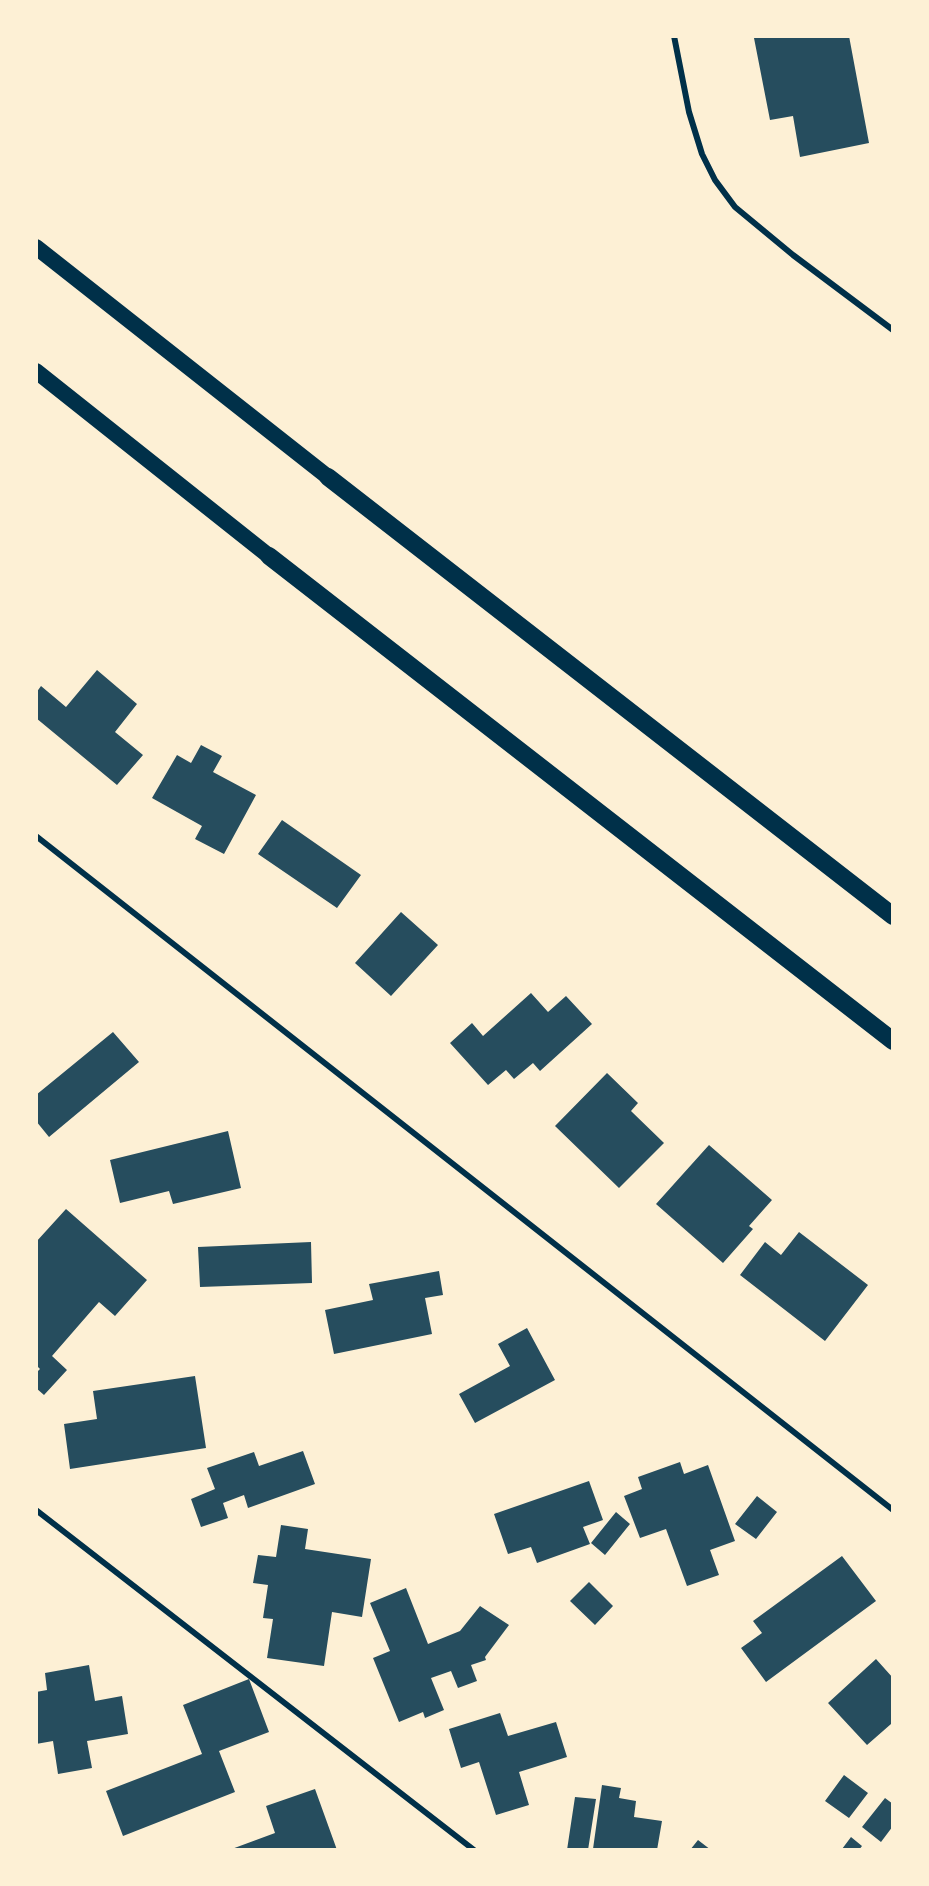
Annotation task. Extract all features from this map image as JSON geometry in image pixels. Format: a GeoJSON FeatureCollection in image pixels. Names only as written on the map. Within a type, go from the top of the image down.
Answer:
{"type":"FeatureCollection","features":[{"type":"Feature","properties":{"kind":"highway"},"geometry":{"type":"LineString","coordinates":[[36,248],[893,916]]}},
{"type":"Feature","properties":{"kind":"highway"},"geometry":{"type":"LineString","coordinates":[[36,371],[269,556],[893,1041]]}},
{"type":"Feature","properties":{"kind":"street"},"geometry":{"type":"LineString","coordinates":[[674,36],[689,112],[702,154],[721,189],[735,207],[893,330]]}},
{"type":"Feature","properties":{"kind":"street"},"geometry":{"type":"LineString","coordinates":[[36,836],[893,1510]]}},
{"type":"Feature","properties":{"kind":"street"},"geometry":{"type":"LineString","coordinates":[[36,1510],[474,1850]]}},
{"type":"Feature","properties":{"kind":"building"},"geometry":{"type":"Polygon","coordinates":[[[849,36],[869,143],[800,157],[793,116],[770,120],[754,38],[849,36]]]}},
{"type":"Feature","properties":{"kind":"building"},"geometry":{"type":"Polygon","coordinates":[[[97,670],[137,704],[115,732],[143,755],[117,785],[36,718],[36,693],[41,686],[66,707],[97,670]]]}},
{"type":"Feature","properties":{"kind":"building"},"geometry":{"type":"Polygon","coordinates":[[[201,745],[222,756],[213,772],[256,795],[224,854],[195,839],[202,826],[152,798],[177,755],[191,763],[201,745]]]}},
{"type":"Feature","properties":{"kind":"building"},"geometry":{"type":"Polygon","coordinates":[[[282,820],[361,875],[337,908],[258,854],[282,820]]]}},
{"type":"Feature","properties":{"kind":"building"},"geometry":{"type":"Polygon","coordinates":[[[401,912],[438,945],[391,996],[355,963],[401,912]]]}},
{"type":"Feature","properties":{"kind":"building"},"geometry":{"type":"Polygon","coordinates":[[[531,993],[548,1012],[566,996],[592,1024],[540,1071],[533,1063],[514,1079],[506,1070],[488,1085],[450,1043],[472,1023],[483,1036],[531,993]]]}},
{"type":"Feature","properties":{"kind":"building"},"geometry":{"type":"Polygon","coordinates":[[[113,1032],[139,1062],[49,1137],[36,1121],[36,1095],[113,1032]]]}},
{"type":"Feature","properties":{"kind":"building"},"geometry":{"type":"Polygon","coordinates":[[[607,1073],[638,1103],[631,1111],[664,1143],[619,1188],[555,1126],[607,1073]]]}},
{"type":"Feature","properties":{"kind":"building"},"geometry":{"type":"Polygon","coordinates":[[[228,1131],[241,1188],[173,1204],[169,1191],[120,1203],[110,1160],[228,1131]]]}},
{"type":"Feature","properties":{"kind":"building"},"geometry":{"type":"Polygon","coordinates":[[[709,1145],[772,1200],[749,1226],[753,1229],[723,1263],[656,1204],[709,1145]]]}},
{"type":"Feature","properties":{"kind":"building"},"geometry":{"type":"Polygon","coordinates":[[[66,1209],[147,1280],[115,1316],[99,1302],[52,1356],[67,1370],[44,1395],[36,1388],[36,1373],[40,1369],[36,1365],[36,1242],[66,1209]]]}},
{"type":"Feature","properties":{"kind":"building"},"geometry":{"type":"Polygon","coordinates":[[[799,1232],[868,1285],[825,1341],[740,1275],[765,1242],[781,1255],[799,1232]]]}},
{"type":"Feature","properties":{"kind":"building"},"geometry":{"type":"Polygon","coordinates":[[[311,1242],[312,1283],[200,1287],[198,1247],[311,1242]]]}},
{"type":"Feature","properties":{"kind":"building"},"geometry":{"type":"Polygon","coordinates":[[[439,1271],[443,1295],[425,1298],[432,1334],[334,1354],[325,1310],[373,1300],[369,1284],[439,1271]]]}},
{"type":"Feature","properties":{"kind":"building"},"geometry":{"type":"Polygon","coordinates":[[[527,1328],[555,1380],[475,1423],[459,1394],[510,1366],[498,1344],[527,1328]]]}},
{"type":"Feature","properties":{"kind":"building"},"geometry":{"type":"Polygon","coordinates":[[[195,1376],[206,1448],[70,1469],[64,1424],[97,1419],[93,1391],[195,1376]]]}},
{"type":"Feature","properties":{"kind":"building"},"geometry":{"type":"Polygon","coordinates":[[[303,1451],[315,1484],[248,1508],[244,1495],[223,1503],[228,1518],[201,1527],[191,1499],[215,1489],[207,1468],[254,1452],[259,1466],[303,1451]]]}},
{"type":"Feature","properties":{"kind":"building"},"geometry":{"type":"Polygon","coordinates":[[[680,1462],[684,1474],[708,1465],[735,1541],[710,1550],[719,1575],[687,1586],[666,1529],[640,1538],[624,1496],[642,1489],[638,1477],[680,1462]]]}},
{"type":"Feature","properties":{"kind":"building"},"geometry":{"type":"Polygon","coordinates":[[[589,1481],[603,1520],[583,1527],[590,1544],[537,1563],[531,1547],[508,1554],[494,1514],[589,1481]]]}},
{"type":"Feature","properties":{"kind":"building"},"geometry":{"type":"Polygon","coordinates":[[[757,1496],[777,1512],[756,1539],[735,1524],[757,1496]]]}},
{"type":"Feature","properties":{"kind":"building"},"geometry":{"type":"Polygon","coordinates":[[[616,1512],[630,1524],[605,1555],[591,1543],[616,1512]]]}},
{"type":"Feature","properties":{"kind":"building"},"geometry":{"type":"Polygon","coordinates":[[[281,1525],[308,1529],[305,1549],[371,1559],[362,1617],[332,1612],[324,1666],[267,1658],[273,1619],[263,1618],[268,1585],[253,1583],[258,1555],[276,1557],[281,1525]]]}},
{"type":"Feature","properties":{"kind":"building"},"geometry":{"type":"Polygon","coordinates":[[[842,1556],[876,1601],[766,1682],[741,1648],[762,1633],[753,1621],[842,1556]]]}},
{"type":"Feature","properties":{"kind":"building"},"geometry":{"type":"Polygon","coordinates":[[[589,1582],[613,1606],[595,1625],[570,1601],[589,1582]]]}},
{"type":"Feature","properties":{"kind":"building"},"geometry":{"type":"Polygon","coordinates":[[[406,1588],[428,1644],[460,1631],[480,1606],[509,1625],[485,1657],[486,1660],[471,1665],[477,1681],[458,1688],[451,1671],[431,1678],[444,1710],[425,1718],[423,1712],[399,1722],[373,1658],[390,1651],[370,1603],[406,1588]]]}},
{"type":"Feature","properties":{"kind":"building"},"geometry":{"type":"Polygon","coordinates":[[[876,1659],[893,1678],[893,1726],[891,1724],[867,1745],[828,1703],[876,1659]]]}},
{"type":"Feature","properties":{"kind":"building"},"geometry":{"type":"Polygon","coordinates":[[[89,1665],[95,1701],[122,1696],[128,1734],[87,1741],[92,1768],[58,1774],[53,1741],[36,1744],[36,1692],[47,1690],[45,1673],[89,1665]]]}},
{"type":"Feature","properties":{"kind":"building"},"geometry":{"type":"Polygon","coordinates":[[[249,1679],[269,1732],[219,1751],[235,1792],[123,1836],[106,1791],[202,1754],[183,1705],[249,1679]]]}},
{"type":"Feature","properties":{"kind":"building"},"geometry":{"type":"Polygon","coordinates":[[[500,1713],[508,1736],[556,1722],[567,1757],[519,1772],[529,1805],[496,1815],[479,1762],[461,1768],[449,1729],[500,1713]]]}},
{"type":"Feature","properties":{"kind":"building"},"geometry":{"type":"Polygon","coordinates":[[[844,1775],[868,1793],[849,1818],[825,1801],[844,1775]]]}},
{"type":"Feature","properties":{"kind":"building"},"geometry":{"type":"Polygon","coordinates":[[[602,1785],[621,1788],[619,1798],[636,1801],[634,1817],[662,1821],[657,1850],[593,1849],[602,1785]]]}},
{"type":"Feature","properties":{"kind":"building"},"geometry":{"type":"Polygon","coordinates":[[[315,1789],[337,1850],[229,1850],[275,1833],[266,1806],[315,1789]]]}},
{"type":"Feature","properties":{"kind":"building"},"geometry":{"type":"Polygon","coordinates":[[[575,1797],[596,1799],[588,1850],[567,1850],[575,1797]]]}},
{"type":"Feature","properties":{"kind":"building"},"geometry":{"type":"Polygon","coordinates":[[[885,1798],[893,1804],[893,1826],[881,1842],[862,1827],[885,1798]]]}},
{"type":"Feature","properties":{"kind":"building"},"geometry":{"type":"Polygon","coordinates":[[[851,1837],[862,1846],[859,1850],[842,1849],[851,1837]]]}},
{"type":"Feature","properties":{"kind":"building"},"geometry":{"type":"Polygon","coordinates":[[[698,1840],[711,1850],[690,1850],[698,1840]]]}}]}
